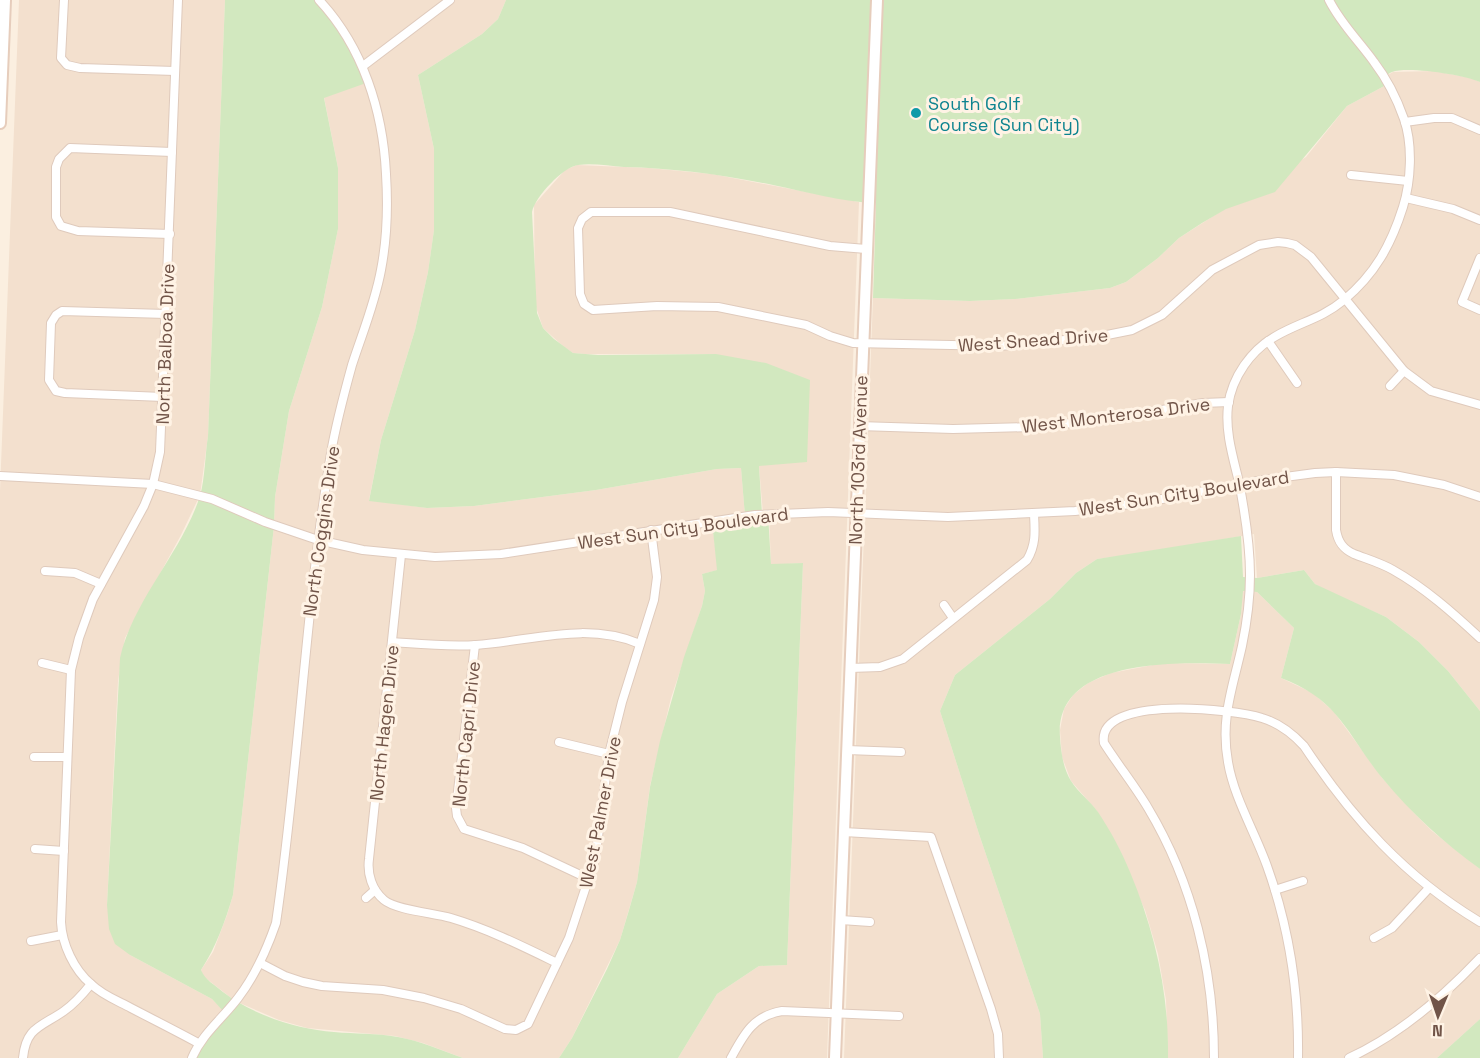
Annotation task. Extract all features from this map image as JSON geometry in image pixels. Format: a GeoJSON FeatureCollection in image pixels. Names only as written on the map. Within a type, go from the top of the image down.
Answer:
{"type":"FeatureCollection","features":[{"type":"Feature","properties":{"kind":"street"},"geometry":{"type":"LineString","coordinates":[[0,123],[4,0]]}},
{"type":"Feature","properties":{"kind":"street"},"geometry":{"type":"LineString","coordinates":[[64,0],[61,58],[67,65],[80,68],[175,71]]}},
{"type":"Feature","properties":{"kind":"street","name":"North Balboa Drive"},"geometry":{"type":"LineString","coordinates":[[178,0],[160,452],[153,484],[144,506],[87,613],[71,669],[62,935],[74,963],[91,984],[106,995],[198,1043]]}},
{"type":"Feature","properties":{"kind":"street","name":"North Coggins Drive"},"geometry":{"type":"LineString","coordinates":[[192,1058],[198,1043],[238,998],[260,963],[276,922],[318,540],[335,430],[352,366],[377,289],[384,246],[385,157],[375,102],[363,66],[342,28],[319,0]]}},
{"type":"Feature","properties":{"kind":"street"},"geometry":{"type":"LineString","coordinates":[[363,66],[450,0]]}},
{"type":"Feature","properties":{"kind":"street","name":"North 103rd Avenue"},"geometry":{"type":"LineString","coordinates":[[835,1058],[877,0]]}},
{"type":"Feature","properties":{"kind":"street"},"geometry":{"type":"LineString","coordinates":[[1298,1058],[1298,1026],[1292,969],[1275,890],[1231,775],[1225,740],[1226,712],[1242,648],[1249,604],[1249,541],[1227,428],[1229,402],[1234,384],[1246,362],[1279,334],[1309,322],[1345,299],[1374,270],[1394,235],[1406,198],[1409,148],[1405,122],[1394,94],[1377,65],[1343,24],[1329,0]]}},
{"type":"Feature","properties":{"kind":"street"},"geometry":{"type":"LineString","coordinates":[[1405,122],[1452,118],[1480,130]]}},
{"type":"Feature","properties":{"kind":"street"},"geometry":{"type":"LineString","coordinates":[[170,234],[69,230],[57,222],[55,192],[58,159],[70,148],[172,152]]}},
{"type":"Feature","properties":{"kind":"street"},"geometry":{"type":"LineString","coordinates":[[1351,175],[1408,181]]}},
{"type":"Feature","properties":{"kind":"street"},"geometry":{"type":"LineString","coordinates":[[1406,198],[1453,209],[1480,220]]}},
{"type":"Feature","properties":{"kind":"street","name":"West Snead Drive"},"geometry":{"type":"LineString","coordinates":[[866,249],[830,246],[687,214],[591,212],[582,219],[578,228],[581,299],[593,310],[718,306],[797,323],[840,340],[863,343],[1000,346],[1053,342],[1116,334],[1148,323],[1162,315],[1199,281],[1230,259],[1259,245],[1278,242],[1295,245],[1304,250],[1404,371],[1431,391],[1480,405]]}},
{"type":"Feature","properties":{"kind":"street"},"geometry":{"type":"LineString","coordinates":[[1480,258],[1462,302],[1480,310]]}},
{"type":"Feature","properties":{"kind":"street"},"geometry":{"type":"LineString","coordinates":[[163,397],[56,391],[49,380],[50,350],[51,323],[62,311],[166,314]]}},
{"type":"Feature","properties":{"kind":"street"},"geometry":{"type":"LineString","coordinates":[[1268,341],[1297,383]]}},
{"type":"Feature","properties":{"kind":"street"},"geometry":{"type":"LineString","coordinates":[[1390,386],[1404,371]]}},
{"type":"Feature","properties":{"kind":"street","name":"West Monterosa Drive"},"geometry":{"type":"LineString","coordinates":[[859,426],[953,429],[1030,427],[1103,420],[1203,403],[1229,402]]}},
{"type":"Feature","properties":{"kind":"street"},"geometry":{"type":"LineString","coordinates":[[1336,472],[1336,530],[1341,545],[1348,551],[1392,570],[1429,594],[1480,638]]}},
{"type":"Feature","properties":{"kind":"street","name":"West Sun City Boulevard"},"geometry":{"type":"LineString","coordinates":[[0,476],[153,484],[212,499],[265,522],[318,540],[363,550],[435,557],[501,555],[755,515],[804,512],[948,517],[1034,514],[1146,502],[1294,475],[1336,472],[1383,474],[1419,479],[1480,497]]}},
{"type":"Feature","properties":{"kind":"street"},"geometry":{"type":"LineString","coordinates":[[850,668],[880,667],[903,659],[1027,560],[1033,550],[1035,539],[1034,514]]}},
{"type":"Feature","properties":{"kind":"street","name":"West Palmer Drive"},"geometry":{"type":"LineString","coordinates":[[260,963],[303,982],[322,986],[382,990],[424,998],[461,1009],[505,1029],[516,1030],[528,1024],[569,938],[595,859],[609,754],[622,702],[654,600],[657,577],[651,530]]}},
{"type":"Feature","properties":{"kind":"street","name":"North Hagen Drive"},"geometry":{"type":"LineString","coordinates":[[375,890],[368,867],[401,555]]}},
{"type":"Feature","properties":{"kind":"street"},"geometry":{"type":"LineString","coordinates":[[45,571],[75,573],[101,584]]}},
{"type":"Feature","properties":{"kind":"street"},"geometry":{"type":"LineString","coordinates":[[944,605],[953,618]]}},
{"type":"Feature","properties":{"kind":"street"},"geometry":{"type":"LineString","coordinates":[[392,642],[440,646],[475,645],[586,632],[609,634],[640,644]]}},
{"type":"Feature","properties":{"kind":"street","name":"North Capri Drive"},"geometry":{"type":"LineString","coordinates":[[475,645],[456,816],[460,824],[471,831],[523,848],[589,879]]}},
{"type":"Feature","properties":{"kind":"street"},"geometry":{"type":"LineString","coordinates":[[42,663],[71,669]]}},
{"type":"Feature","properties":{"kind":"street"},"geometry":{"type":"LineString","coordinates":[[1214,1058],[1212,1006],[1206,964],[1184,883],[1149,809],[1107,747],[1103,737],[1110,724],[1151,710],[1185,708],[1263,718],[1276,724],[1296,737],[1327,781],[1371,835],[1429,888],[1480,922]]}},
{"type":"Feature","properties":{"kind":"street"},"geometry":{"type":"LineString","coordinates":[[559,742],[609,754]]}},
{"type":"Feature","properties":{"kind":"street"},"geometry":{"type":"LineString","coordinates":[[847,750],[901,752]]}},
{"type":"Feature","properties":{"kind":"street"},"geometry":{"type":"LineString","coordinates":[[34,757],[67,757]]}},
{"type":"Feature","properties":{"kind":"street"},"geometry":{"type":"LineString","coordinates":[[844,832],[931,837],[991,1009],[998,1034],[999,1058]]}},
{"type":"Feature","properties":{"kind":"street"},"geometry":{"type":"LineString","coordinates":[[35,849],[64,851]]}},
{"type":"Feature","properties":{"kind":"street"},"geometry":{"type":"LineString","coordinates":[[1275,890],[1303,881]]}},
{"type":"Feature","properties":{"kind":"street"},"geometry":{"type":"LineString","coordinates":[[1374,938],[1392,928],[1429,888]]}},
{"type":"Feature","properties":{"kind":"street"},"geometry":{"type":"LineString","coordinates":[[366,898],[375,890],[389,903],[478,927],[557,963]]}},
{"type":"Feature","properties":{"kind":"street"},"geometry":{"type":"LineString","coordinates":[[841,920],[870,922]]}},
{"type":"Feature","properties":{"kind":"street"},"geometry":{"type":"LineString","coordinates":[[31,941],[62,935]]}},
{"type":"Feature","properties":{"kind":"street"},"geometry":{"type":"LineString","coordinates":[[1349,1058],[1375,1044],[1415,1017],[1462,977],[1480,958]]}},
{"type":"Feature","properties":{"kind":"street"},"geometry":{"type":"LineString","coordinates":[[23,1058],[24,1045],[30,1033],[40,1024],[63,1011],[91,984]]}},
{"type":"Feature","properties":{"kind":"street"},"geometry":{"type":"LineString","coordinates":[[730,1058],[748,1030],[762,1017],[782,1011],[899,1016]]}},
{"type":"Feature","properties":{"kind":"shaded area"},"geometry":{"type":"Polygon","coordinates":[[[19,0],[225,0],[208,436],[200,495],[125,638],[118,681],[107,905],[130,955],[212,999],[225,1012],[192,1058],[0,1058],[0,491],[19,0]]]}},
{"type":"Feature","properties":{"kind":"shaded area"},"geometry":{"type":"Polygon","coordinates":[[[319,0],[506,0],[498,19],[482,34],[418,75],[434,149],[434,230],[428,272],[415,330],[381,440],[369,500],[427,508],[474,506],[596,490],[717,469],[741,468],[745,516],[712,522],[718,570],[702,574],[705,591],[702,606],[671,698],[650,786],[637,882],[620,940],[572,1038],[559,1058],[463,1058],[423,1043],[395,1036],[307,1028],[279,1020],[235,1001],[203,976],[201,970],[213,952],[233,895],[274,526],[275,497],[289,411],[322,307],[338,229],[338,168],[324,97],[319,0]]]}},
{"type":"Feature","properties":{"kind":"shaded area"},"geometry":{"type":"Polygon","coordinates":[[[1434,71],[1480,82],[1480,711],[1448,671],[1419,642],[1386,617],[1315,584],[1304,570],[1257,578],[1254,534],[1097,559],[1076,573],[1050,599],[955,675],[940,711],[1040,1014],[1043,1058],[844,1058],[873,298],[970,301],[1015,299],[1110,288],[1126,282],[1158,258],[1179,238],[1306,157],[1347,106],[1388,84],[1384,77],[1393,72],[1434,71]]]}},
{"type":"Feature","properties":{"kind":"shaded area"},"geometry":{"type":"Polygon","coordinates":[[[577,165],[712,174],[859,202],[827,1058],[678,1058],[717,994],[759,966],[787,965],[803,563],[771,565],[769,514],[763,514],[759,466],[716,354],[573,353],[543,328],[535,304],[534,205],[565,170],[577,165]]]}},
{"type":"Feature","properties":{"kind":"shaded area"},"geometry":{"type":"Polygon","coordinates":[[[1242,591],[1257,592],[1294,628],[1281,678],[1313,693],[1334,712],[1383,779],[1416,815],[1432,831],[1480,869],[1480,1019],[1437,1058],[1168,1058],[1166,1000],[1158,954],[1145,910],[1097,811],[1071,781],[1062,757],[1060,730],[1064,709],[1073,695],[1088,683],[1111,673],[1163,663],[1230,664],[1241,614],[1242,591]]]}},
{"type":"Feature","properties":{"kind":"green space"},"geometry":{"type":"Polygon","coordinates":[[[225,0],[319,0],[331,12],[369,82],[324,98],[338,168],[338,229],[322,307],[289,411],[275,497],[274,526],[233,895],[220,934],[201,970],[210,982],[235,1000],[276,1020],[305,1028],[398,1037],[463,1058],[192,1058],[224,1012],[212,999],[130,955],[115,944],[109,929],[107,905],[120,658],[135,616],[192,517],[200,496],[204,474],[208,436],[225,0]]]}},
{"type":"Feature","properties":{"kind":"green space","name":"South Golf Course (Sun City)"},"geometry":{"type":"Polygon","coordinates":[[[506,0],[1480,0],[1480,82],[1449,74],[1423,71],[1400,70],[1390,73],[1384,77],[1388,84],[1347,106],[1275,192],[1226,209],[1179,238],[1158,258],[1126,282],[1110,288],[1015,299],[970,301],[873,298],[876,203],[837,199],[718,175],[595,164],[572,167],[544,191],[532,212],[537,313],[543,328],[573,353],[598,355],[716,354],[766,363],[810,380],[807,462],[759,466],[762,514],[768,514],[771,564],[803,563],[787,965],[759,966],[717,994],[678,1058],[559,1058],[572,1038],[620,940],[637,882],[650,787],[660,741],[684,657],[702,606],[705,591],[702,574],[717,570],[712,521],[745,516],[741,468],[717,469],[596,490],[474,506],[427,508],[369,501],[381,440],[415,330],[428,272],[434,230],[434,149],[418,75],[482,34],[498,19],[506,0]]]}},
{"type":"Feature","properties":{"kind":"green space"},"geometry":{"type":"Polygon","coordinates":[[[1241,536],[1243,577],[1257,578],[1304,570],[1315,584],[1386,617],[1419,642],[1448,671],[1480,711],[1480,869],[1441,838],[1405,804],[1383,779],[1330,708],[1301,687],[1281,678],[1294,628],[1257,592],[1243,591],[1241,614],[1230,664],[1180,663],[1123,670],[1097,679],[1077,692],[1063,711],[1060,737],[1066,771],[1074,785],[1098,812],[1116,841],[1147,917],[1163,986],[1168,1058],[1043,1058],[1040,1014],[940,711],[955,675],[1050,599],[1076,573],[1097,559],[1241,536]]]}},
{"type":"Feature","properties":{"kind":"green space"},"geometry":{"type":"Polygon","coordinates":[[[1480,1019],[1480,1058],[1437,1058],[1480,1019]]]}},
{"type":"Feature","properties":{"kind":"place","name":"South Golf Course (Sun City)"},"geometry":{"type":"Point","coordinates":[916,113]}}]}
